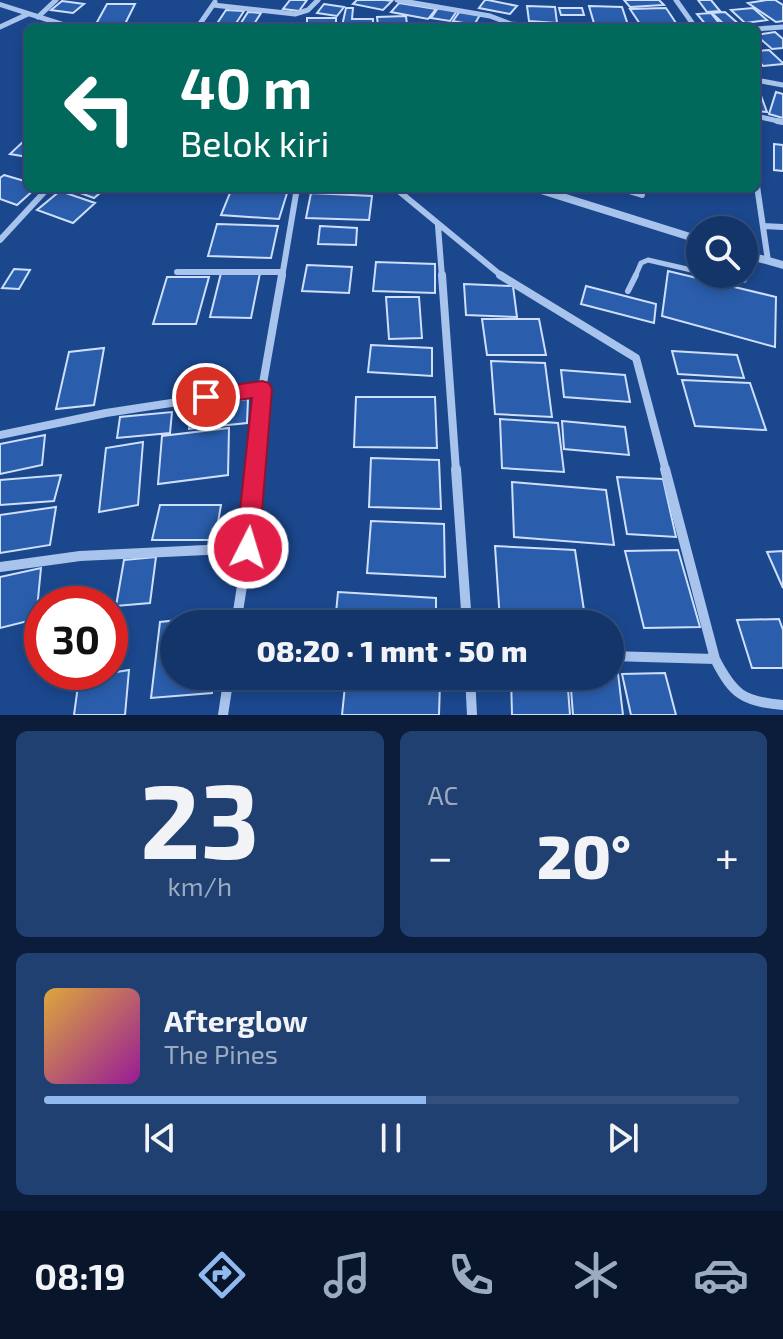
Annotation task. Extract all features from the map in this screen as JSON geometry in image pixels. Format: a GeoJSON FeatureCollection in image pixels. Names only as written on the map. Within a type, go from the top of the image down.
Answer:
{"type":"FeatureCollection","features":[{"type":"Feature","properties":{"kind":"street"},"geometry":{"type":"LineString","coordinates":[[0,27],[33,16],[56,0]]}},
{"type":"Feature","properties":{"kind":"street"},"geometry":{"type":"LineString","coordinates":[[200,24],[215,2],[295,14],[308,10],[318,0]]}},
{"type":"Feature","properties":{"kind":"street"},"geometry":{"type":"LineString","coordinates":[[397,0],[490,16],[511,24]]}},
{"type":"Feature","properties":{"kind":"street"},"geometry":{"type":"LineString","coordinates":[[676,0],[693,24]]}},
{"type":"Feature","properties":{"kind":"street"},"geometry":{"type":"LineString","coordinates":[[0,4],[60,24]]}},
{"type":"Feature","properties":{"kind":"street"},"geometry":{"type":"LineString","coordinates":[[760,29],[783,27]]}},
{"type":"Feature","properties":{"kind":"street"},"geometry":{"type":"LineString","coordinates":[[760,81],[783,85]]}},
{"type":"Feature","properties":{"kind":"street"},"geometry":{"type":"LineString","coordinates":[[760,117],[783,122]]}},
{"type":"Feature","properties":{"kind":"street"},"geometry":{"type":"LineString","coordinates":[[0,240],[44,192]]}},
{"type":"Feature","properties":{"kind":"street"},"geometry":{"type":"LineString","coordinates":[[238,610],[248,548],[262,389],[296,192]]}},
{"type":"Feature","properties":{"kind":"street"},"geometry":{"type":"LineString","coordinates":[[400,192],[438,226],[526,293],[605,336],[636,358],[715,659],[729,686],[742,699],[757,704],[783,705]]}},
{"type":"Feature","properties":{"kind":"street"},"geometry":{"type":"LineString","coordinates":[[548,192],[686,236]]}},
{"type":"Feature","properties":{"kind":"street"},"geometry":{"type":"LineString","coordinates":[[632,192],[642,195]]}},
{"type":"Feature","properties":{"kind":"street"},"geometry":{"type":"LineString","coordinates":[[758,192],[768,261]]}},
{"type":"Feature","properties":{"kind":"street"},"geometry":{"type":"LineString","coordinates":[[438,226],[466,610]]}},
{"type":"Feature","properties":{"kind":"street"},"geometry":{"type":"LineString","coordinates":[[763,226],[783,227]]}},
{"type":"Feature","properties":{"kind":"street"},"geometry":{"type":"LineString","coordinates":[[758,258],[783,265]]}},
{"type":"Feature","properties":{"kind":"street"},"geometry":{"type":"LineString","coordinates":[[177,272],[282,272]]}},
{"type":"Feature","properties":{"kind":"street"},"geometry":{"type":"LineString","coordinates":[[0,435],[106,413],[262,389]]}},
{"type":"Feature","properties":{"kind":"street"},"geometry":{"type":"LineString","coordinates":[[0,567],[80,556],[248,548]]}},
{"type":"Feature","properties":{"kind":"street"},"geometry":{"type":"LineString","coordinates":[[624,656],[715,659]]}},
{"type":"Feature","properties":{"kind":"street"},"geometry":{"type":"LineString","coordinates":[[223,715],[227,690]]}},
{"type":"Feature","properties":{"kind":"street"},"geometry":{"type":"LineString","coordinates":[[471,690],[472,715]]}},
{"type":"Feature","properties":{"kind":"lane"},"geometry":{"type":"LineString","coordinates":[[628,291],[641,263],[648,260],[686,269]]}},
{"type":"Feature","properties":{"kind":"building"},"geometry":{"type":"Polygon","coordinates":[[[290,0],[307,0],[299,11],[283,9],[290,0]]]}},
{"type":"Feature","properties":{"kind":"building"},"geometry":{"type":"Polygon","coordinates":[[[357,0],[392,1],[383,10],[353,4],[357,0]]]}},
{"type":"Feature","properties":{"kind":"building"},"geometry":{"type":"Polygon","coordinates":[[[485,0],[517,6],[510,14],[479,8],[485,0]]]}},
{"type":"Feature","properties":{"kind":"building"},"geometry":{"type":"Polygon","coordinates":[[[624,0],[659,0],[664,5],[630,7],[624,0]]]}},
{"type":"Feature","properties":{"kind":"building"},"geometry":{"type":"Polygon","coordinates":[[[698,0],[711,0],[720,11],[707,12],[698,0]]]}},
{"type":"Feature","properties":{"kind":"building"},"geometry":{"type":"Polygon","coordinates":[[[767,0],[783,5],[783,21],[776,22],[748,3],[767,0]]]}},
{"type":"Feature","properties":{"kind":"building"},"geometry":{"type":"Polygon","coordinates":[[[62,1],[84,4],[73,13],[51,10],[62,1]]]}},
{"type":"Feature","properties":{"kind":"building"},"geometry":{"type":"Polygon","coordinates":[[[399,3],[436,9],[428,19],[391,12],[399,3]]]}},
{"type":"Feature","properties":{"kind":"building"},"geometry":{"type":"Polygon","coordinates":[[[107,4],[135,4],[125,24],[96,24],[107,4]]]}},
{"type":"Feature","properties":{"kind":"building"},"geometry":{"type":"Polygon","coordinates":[[[324,4],[344,7],[337,16],[317,13],[324,4]]]}},
{"type":"Feature","properties":{"kind":"building"},"geometry":{"type":"Polygon","coordinates":[[[527,6],[555,7],[557,23],[529,21],[527,6]]]}},
{"type":"Feature","properties":{"kind":"building"},"geometry":{"type":"Polygon","coordinates":[[[589,6],[622,7],[628,24],[594,24],[589,6]]]}},
{"type":"Feature","properties":{"kind":"building"},"geometry":{"type":"Polygon","coordinates":[[[346,8],[353,8],[352,19],[373,19],[373,24],[342,24],[346,8]]]}},
{"type":"Feature","properties":{"kind":"building"},"geometry":{"type":"Polygon","coordinates":[[[438,8],[457,11],[450,21],[431,18],[438,8]]]}},
{"type":"Feature","properties":{"kind":"building"},"geometry":{"type":"Polygon","coordinates":[[[559,8],[582,8],[584,15],[561,15],[559,8]]]}},
{"type":"Feature","properties":{"kind":"building"},"geometry":{"type":"Polygon","coordinates":[[[666,8],[676,23],[640,24],[630,9],[666,8]]]}},
{"type":"Feature","properties":{"kind":"building"},"geometry":{"type":"Polygon","coordinates":[[[753,8],[767,20],[745,23],[731,10],[753,8]]]}},
{"type":"Feature","properties":{"kind":"building"},"geometry":{"type":"Polygon","coordinates":[[[226,10],[244,11],[236,24],[217,24],[226,10]]]}},
{"type":"Feature","properties":{"kind":"building"},"geometry":{"type":"Polygon","coordinates":[[[460,11],[480,15],[475,24],[453,21],[460,11]]]}},
{"type":"Feature","properties":{"kind":"building"},"geometry":{"type":"Polygon","coordinates":[[[248,12],[261,13],[254,24],[241,23],[248,12]]]}},
{"type":"Feature","properties":{"kind":"building"},"geometry":{"type":"Polygon","coordinates":[[[725,12],[739,24],[724,24],[712,13],[725,12]]]}},
{"type":"Feature","properties":{"kind":"building"},"geometry":{"type":"Polygon","coordinates":[[[711,13],[720,24],[705,24],[697,14],[711,13]]]}},
{"type":"Feature","properties":{"kind":"building"},"geometry":{"type":"Polygon","coordinates":[[[406,16],[407,24],[378,24],[377,17],[406,16]]]}},
{"type":"Feature","properties":{"kind":"building"},"geometry":{"type":"Polygon","coordinates":[[[307,18],[336,18],[336,24],[307,24],[307,18]]]}},
{"type":"Feature","properties":{"kind":"building"},"geometry":{"type":"Polygon","coordinates":[[[775,32],[783,39],[783,48],[772,49],[760,38],[760,34],[775,32]]]}},
{"type":"Feature","properties":{"kind":"building"},"geometry":{"type":"Polygon","coordinates":[[[769,50],[783,64],[763,66],[760,51],[769,50]]]}},
{"type":"Feature","properties":{"kind":"building"},"geometry":{"type":"Polygon","coordinates":[[[776,92],[783,94],[783,118],[769,114],[776,92]]]}},
{"type":"Feature","properties":{"kind":"building"},"geometry":{"type":"Polygon","coordinates":[[[760,93],[767,112],[760,111],[760,93]]]}},
{"type":"Feature","properties":{"kind":"building"},"geometry":{"type":"Polygon","coordinates":[[[24,141],[24,156],[10,154],[24,141]]]}},
{"type":"Feature","properties":{"kind":"building"},"geometry":{"type":"Polygon","coordinates":[[[774,144],[783,145],[783,171],[774,170],[774,144]]]}},
{"type":"Feature","properties":{"kind":"building"},"geometry":{"type":"Polygon","coordinates":[[[4,175],[24,181],[24,192],[32,192],[17,205],[0,199],[0,178],[4,175]]]}},
{"type":"Feature","properties":{"kind":"building"},"geometry":{"type":"Polygon","coordinates":[[[59,192],[95,203],[73,223],[37,210],[59,192]]]}},
{"type":"Feature","properties":{"kind":"building"},"geometry":{"type":"Polygon","coordinates":[[[78,192],[101,192],[94,198],[78,192]]]}},
{"type":"Feature","properties":{"kind":"building"},"geometry":{"type":"Polygon","coordinates":[[[230,192],[287,192],[279,219],[221,215],[230,192]]]}},
{"type":"Feature","properties":{"kind":"building"},"geometry":{"type":"Polygon","coordinates":[[[311,193],[372,196],[369,220],[306,218],[311,193]]]}},
{"type":"Feature","properties":{"kind":"building"},"geometry":{"type":"Polygon","coordinates":[[[217,224],[278,226],[271,258],[208,256],[217,224]]]}},
{"type":"Feature","properties":{"kind":"building"},"geometry":{"type":"Polygon","coordinates":[[[320,226],[357,228],[356,245],[318,244],[320,226]]]}},
{"type":"Feature","properties":{"kind":"building"},"geometry":{"type":"Polygon","coordinates":[[[376,262],[435,264],[435,293],[373,291],[376,262]]]}},
{"type":"Feature","properties":{"kind":"building"},"geometry":{"type":"Polygon","coordinates":[[[307,265],[352,267],[349,293],[302,291],[307,265]]]}},
{"type":"Feature","properties":{"kind":"building"},"geometry":{"type":"Polygon","coordinates":[[[14,269],[30,270],[19,289],[2,288],[14,269]]]}},
{"type":"Feature","properties":{"kind":"building"},"geometry":{"type":"Polygon","coordinates":[[[668,271],[686,275],[686,288],[739,288],[776,297],[775,347],[662,316],[668,271]]]}},
{"type":"Feature","properties":{"kind":"building"},"geometry":{"type":"Polygon","coordinates":[[[221,273],[260,273],[251,318],[210,317],[221,273]]]}},
{"type":"Feature","properties":{"kind":"building"},"geometry":{"type":"Polygon","coordinates":[[[167,277],[209,277],[196,324],[153,324],[167,277]]]}},
{"type":"Feature","properties":{"kind":"building"},"geometry":{"type":"Polygon","coordinates":[[[464,284],[513,286],[517,317],[466,315],[464,284]]]}},
{"type":"Feature","properties":{"kind":"building"},"geometry":{"type":"Polygon","coordinates":[[[586,286],[656,304],[654,323],[581,304],[586,286]]]}},
{"type":"Feature","properties":{"kind":"building"},"geometry":{"type":"Polygon","coordinates":[[[386,297],[419,297],[422,338],[389,339],[386,297]]]}},
{"type":"Feature","properties":{"kind":"building"},"geometry":{"type":"Polygon","coordinates":[[[482,319],[539,319],[546,355],[487,355],[482,319]]]}},
{"type":"Feature","properties":{"kind":"building"},"geometry":{"type":"Polygon","coordinates":[[[371,345],[432,348],[432,376],[368,372],[371,345]]]}},
{"type":"Feature","properties":{"kind":"building"},"geometry":{"type":"Polygon","coordinates":[[[104,348],[94,405],[56,409],[69,352],[104,348]]]}},
{"type":"Feature","properties":{"kind":"building"},"geometry":{"type":"Polygon","coordinates":[[[672,351],[737,355],[744,378],[678,374],[672,351]]]}},
{"type":"Feature","properties":{"kind":"building"},"geometry":{"type":"Polygon","coordinates":[[[491,361],[545,363],[552,417],[495,414],[491,361]]]}},
{"type":"Feature","properties":{"kind":"building"},"geometry":{"type":"Polygon","coordinates":[[[561,370],[625,375],[630,402],[564,397],[561,370]]]}},
{"type":"Feature","properties":{"kind":"building"},"geometry":{"type":"Polygon","coordinates":[[[682,380],[750,383],[766,430],[695,426],[682,380]]]}},
{"type":"Feature","properties":{"kind":"building"},"geometry":{"type":"Polygon","coordinates":[[[356,397],[435,397],[437,448],[354,447],[356,397]]]}},
{"type":"Feature","properties":{"kind":"building"},"geometry":{"type":"Polygon","coordinates":[[[248,399],[247,423],[189,429],[191,405],[248,399]]]}},
{"type":"Feature","properties":{"kind":"building"},"geometry":{"type":"Polygon","coordinates":[[[172,412],[170,433],[117,438],[120,417],[172,412]]]}},
{"type":"Feature","properties":{"kind":"building"},"geometry":{"type":"Polygon","coordinates":[[[500,419],[558,423],[564,472],[502,468],[500,419]]]}},
{"type":"Feature","properties":{"kind":"building"},"geometry":{"type":"Polygon","coordinates":[[[562,421],[625,427],[629,455],[564,449],[562,421]]]}},
{"type":"Feature","properties":{"kind":"building"},"geometry":{"type":"Polygon","coordinates":[[[229,428],[228,475],[158,484],[162,436],[229,428]]]}},
{"type":"Feature","properties":{"kind":"building"},"geometry":{"type":"Polygon","coordinates":[[[45,435],[42,465],[0,474],[0,444],[45,435]]]}},
{"type":"Feature","properties":{"kind":"building"},"geometry":{"type":"Polygon","coordinates":[[[143,442],[138,505],[99,512],[106,448],[143,442]]]}},
{"type":"Feature","properties":{"kind":"building"},"geometry":{"type":"Polygon","coordinates":[[[371,458],[439,460],[441,509],[369,507],[371,458]]]}},
{"type":"Feature","properties":{"kind":"building"},"geometry":{"type":"Polygon","coordinates":[[[61,475],[54,501],[0,505],[0,480],[61,475]]]}},
{"type":"Feature","properties":{"kind":"building"},"geometry":{"type":"Polygon","coordinates":[[[617,477],[663,479],[676,537],[627,534],[617,477]]]}},
{"type":"Feature","properties":{"kind":"building"},"geometry":{"type":"Polygon","coordinates":[[[512,482],[606,490],[614,545],[514,537],[512,482]]]}},
{"type":"Feature","properties":{"kind":"building"},"geometry":{"type":"Polygon","coordinates":[[[160,505],[221,505],[215,540],[152,540],[160,505]]]}},
{"type":"Feature","properties":{"kind":"building"},"geometry":{"type":"Polygon","coordinates":[[[56,507],[50,545],[0,553],[0,515],[56,507]]]}},
{"type":"Feature","properties":{"kind":"building"},"geometry":{"type":"Polygon","coordinates":[[[371,521],[444,524],[445,577],[367,573],[371,521]]]}},
{"type":"Feature","properties":{"kind":"building"},"geometry":{"type":"Polygon","coordinates":[[[495,546],[575,550],[584,610],[499,610],[495,546]]]}},
{"type":"Feature","properties":{"kind":"building"},"geometry":{"type":"Polygon","coordinates":[[[678,550],[700,627],[644,628],[625,551],[678,550]]]}},
{"type":"Feature","properties":{"kind":"building"},"geometry":{"type":"Polygon","coordinates":[[[783,551],[783,588],[767,552],[783,551]]]}},
{"type":"Feature","properties":{"kind":"building"},"geometry":{"type":"Polygon","coordinates":[[[156,557],[150,603],[128,605],[128,586],[119,586],[124,560],[156,557]]]}},
{"type":"Feature","properties":{"kind":"building"},"geometry":{"type":"Polygon","coordinates":[[[41,568],[39,586],[24,586],[24,622],[0,628],[0,577],[41,568]]]}},
{"type":"Feature","properties":{"kind":"building"},"geometry":{"type":"Polygon","coordinates":[[[338,592],[436,598],[436,610],[336,610],[338,592]]]}},
{"type":"Feature","properties":{"kind":"building"},"geometry":{"type":"Polygon","coordinates":[[[779,619],[783,630],[783,668],[752,668],[737,620],[779,619]]]}},
{"type":"Feature","properties":{"kind":"building"},"geometry":{"type":"Polygon","coordinates":[[[160,622],[160,690],[212,690],[212,693],[151,698],[160,622]]]}},
{"type":"Feature","properties":{"kind":"building"},"geometry":{"type":"Polygon","coordinates":[[[665,673],[676,715],[631,715],[624,674],[665,673]]]}},
{"type":"Feature","properties":{"kind":"building"},"geometry":{"type":"Polygon","coordinates":[[[77,690],[127,690],[125,715],[74,715],[77,690]]]}},
{"type":"Feature","properties":{"kind":"building"},"geometry":{"type":"Polygon","coordinates":[[[345,690],[440,690],[439,715],[342,715],[345,690]]]}},
{"type":"Feature","properties":{"kind":"building"},"geometry":{"type":"Polygon","coordinates":[[[511,690],[568,690],[570,715],[512,715],[511,690]]]}},
{"type":"Feature","properties":{"kind":"building"},"geometry":{"type":"Polygon","coordinates":[[[571,690],[620,690],[623,715],[573,715],[571,690]]]}},
{"type":"Feature","properties":{"kind":"route"},"geometry":{"type":"LineString","coordinates":[[206,397],[262,389],[248,548]]}}]}
